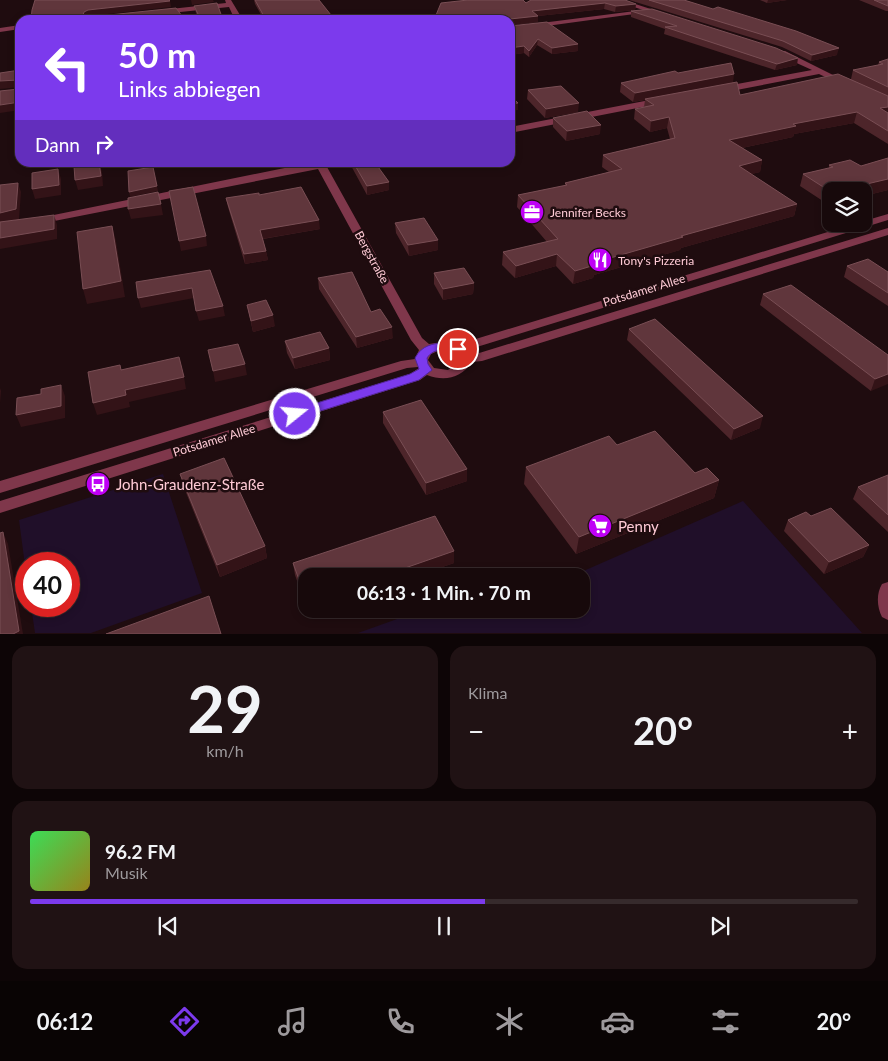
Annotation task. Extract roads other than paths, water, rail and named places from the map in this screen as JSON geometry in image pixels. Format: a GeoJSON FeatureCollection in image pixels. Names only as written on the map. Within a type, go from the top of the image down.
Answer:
{"type":"FeatureCollection","features":[{"type":"Feature","properties":{"kind":"street"},"geometry":{"type":"LineString","coordinates":[[616,0],[670,17]]}},
{"type":"Feature","properties":{"kind":"street"},"geometry":{"type":"LineString","coordinates":[[156,13],[229,2],[236,15]]}},
{"type":"Feature","properties":{"kind":"street"},"geometry":{"type":"LineString","coordinates":[[515,28],[652,11]]}},
{"type":"Feature","properties":{"kind":"street"},"geometry":{"type":"LineString","coordinates":[[0,30],[15,28]]}},
{"type":"Feature","properties":{"kind":"street"},"geometry":{"type":"LineString","coordinates":[[772,49],[854,87]]}},
{"type":"Feature","properties":{"kind":"street"},"geometry":{"type":"LineString","coordinates":[[713,91],[820,71]]}},
{"type":"Feature","properties":{"kind":"street"},"geometry":{"type":"LineString","coordinates":[[515,129],[674,98]]}},
{"type":"Feature","properties":{"kind":"street"},"geometry":{"type":"LineString","coordinates":[[25,224],[305,167]]}},
{"type":"Feature","properties":{"kind":"street","name":"Bergstraße"},"geometry":{"type":"LineString","coordinates":[[322,167],[417,340],[425,360]]}},
{"type":"Feature","properties":{"kind":"street","name":"Potsdamer Allee"},"geometry":{"type":"LineString","coordinates":[[888,217],[590,306],[464,346],[462,354],[483,356],[888,231]]}},
{"type":"Feature","properties":{"kind":"street"},"geometry":{"type":"LineString","coordinates":[[442,346],[462,354],[462,368],[451,373],[438,374],[425,360],[442,346]]}},
{"type":"Feature","properties":{"kind":"street","name":"Potsdamer Allee"},"geometry":{"type":"LineString","coordinates":[[0,487],[406,364],[425,360]]}},
{"type":"Feature","properties":{"kind":"street","name":"Potsdamer Allee"},"geometry":{"type":"LineString","coordinates":[[0,507],[414,377],[425,360]]}},
{"type":"Feature","properties":{"kind":"street"},"geometry":{"type":"LineString","coordinates":[[888,589],[888,612]]}},
{"type":"Feature","properties":{"kind":"place","name":"Jennifer Becks"},"geometry":{"type":"Point","coordinates":[532,212]}},
{"type":"Feature","properties":{"kind":"place","name":"Tony's Pizzeria"},"geometry":{"type":"Point","coordinates":[600,260]}},
{"type":"Feature","properties":{"kind":"place","name":"John-Graudenz-Straße"},"geometry":{"type":"Point","coordinates":[98,484]}},
{"type":"Feature","properties":{"kind":"place","name":"Penny"},"geometry":{"type":"Point","coordinates":[600,526]}}]}
